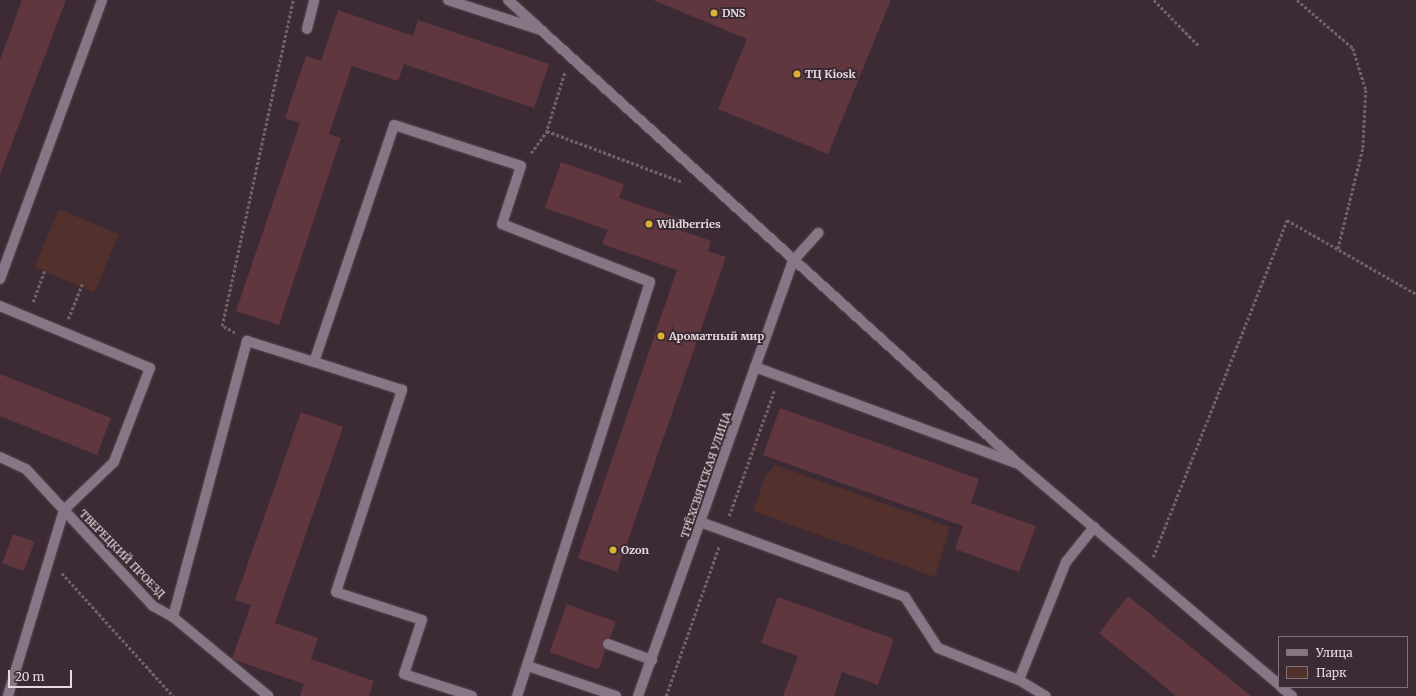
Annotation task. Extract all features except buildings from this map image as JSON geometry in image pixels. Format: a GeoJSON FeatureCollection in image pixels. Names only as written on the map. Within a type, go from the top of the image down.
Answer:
{"type":"FeatureCollection","features":[{"type":"Feature","properties":{"kind":"lane"},"geometry":{"type":"LineString","coordinates":[[0,279],[102,0]]}},
{"type":"Feature","properties":{"kind":"lane"},"geometry":{"type":"LineString","coordinates":[[308,29],[314,0]]}},
{"type":"Feature","properties":{"kind":"lane"},"geometry":{"type":"LineString","coordinates":[[448,0],[541,30]]}},
{"type":"Feature","properties":{"kind":"lane"},"geometry":{"type":"LineString","coordinates":[[508,0],[793,261],[1020,465],[1278,684]]}},
{"type":"Feature","properties":{"kind":"lane"},"geometry":{"type":"LineString","coordinates":[[314,362],[394,125],[521,166],[502,224],[650,282],[528,666],[517,696]]}},
{"type":"Feature","properties":{"kind":"lane"},"geometry":{"type":"LineString","coordinates":[[793,261],[818,233]]}},
{"type":"Feature","properties":{"kind":"lane","name":"ТРЁХСВЯТСКАЯ УЛИЦА"},"geometry":{"type":"LineString","coordinates":[[638,696],[703,523],[755,367],[793,261]]}},
{"type":"Feature","properties":{"kind":"lane"},"geometry":{"type":"LineString","coordinates":[[0,306],[150,368],[114,462],[64,510],[8,696]]}},
{"type":"Feature","properties":{"kind":"lane"},"geometry":{"type":"LineString","coordinates":[[174,617],[247,341],[402,390],[336,592],[422,620],[404,674],[472,696]]}},
{"type":"Feature","properties":{"kind":"lane"},"geometry":{"type":"LineString","coordinates":[[755,367],[1020,465]]}},
{"type":"Feature","properties":{"kind":"lane","name":"ТВЕРЕЦКИЙ ПРОЕЗД"},"geometry":{"type":"LineString","coordinates":[[0,457],[26,469],[153,606],[174,617],[268,696]]}},
{"type":"Feature","properties":{"kind":"lane"},"geometry":{"type":"LineString","coordinates":[[703,523],[905,597],[938,648],[1019,680],[1046,696]]}},
{"type":"Feature","properties":{"kind":"lane"},"geometry":{"type":"LineString","coordinates":[[1019,680],[1066,562],[1094,527]]}},
{"type":"Feature","properties":{"kind":"lane"},"geometry":{"type":"LineString","coordinates":[[608,644],[652,660]]}},
{"type":"Feature","properties":{"kind":"lane"},"geometry":{"type":"LineString","coordinates":[[528,666],[616,696]]}},
{"type":"Feature","properties":{"kind":"lane"},"geometry":{"type":"LineString","coordinates":[[1282,688],[1292,696]]}},
{"type":"Feature","properties":{"kind":"path"},"geometry":{"type":"LineString","coordinates":[[247,341],[222,326],[293,0]]}},
{"type":"Feature","properties":{"kind":"path"},"geometry":{"type":"LineString","coordinates":[[1154,0],[1199,46]]}},
{"type":"Feature","properties":{"kind":"path"},"geometry":{"type":"LineString","coordinates":[[1297,0],[1353,48],[1366,90],[1363,149],[1338,249]]}},
{"type":"Feature","properties":{"kind":"path"},"geometry":{"type":"LineString","coordinates":[[521,166],[548,131],[570,56]]}},
{"type":"Feature","properties":{"kind":"path"},"geometry":{"type":"LineString","coordinates":[[548,131],[686,183]]}},
{"type":"Feature","properties":{"kind":"path"},"geometry":{"type":"LineString","coordinates":[[1146,572],[1287,220],[1416,294]]}},
{"type":"Feature","properties":{"kind":"path"},"geometry":{"type":"LineString","coordinates":[[28,318],[44,271]]}},
{"type":"Feature","properties":{"kind":"path"},"geometry":{"type":"LineString","coordinates":[[63,332],[82,284]]}},
{"type":"Feature","properties":{"kind":"path"},"geometry":{"type":"LineString","coordinates":[[49,559],[173,696]]}},
{"type":"Feature","properties":{"kind":"green space"},"geometry":{"type":"Polygon","coordinates":[[[59,209],[119,234],[94,292],[34,267],[59,209]]]}},
{"type":"Feature","properties":{"kind":"green space"},"geometry":{"type":"Polygon","coordinates":[[[775,465],[950,527],[935,577],[753,511],[765,477],[775,465]]]}},
{"type":"Feature","properties":{"kind":"place","name":"DNS"},"geometry":{"type":"Point","coordinates":[714,13]}},
{"type":"Feature","properties":{"kind":"place","name":"ТЦ Kiosk"},"geometry":{"type":"Point","coordinates":[797,74]}},
{"type":"Feature","properties":{"kind":"place","name":"Wildberries"},"geometry":{"type":"Point","coordinates":[649,224]}},
{"type":"Feature","properties":{"kind":"place","name":"Ароматный мир"},"geometry":{"type":"Point","coordinates":[661,336]}},
{"type":"Feature","properties":{"kind":"place","name":"Ozon"},"geometry":{"type":"Point","coordinates":[613,550]}}]}
